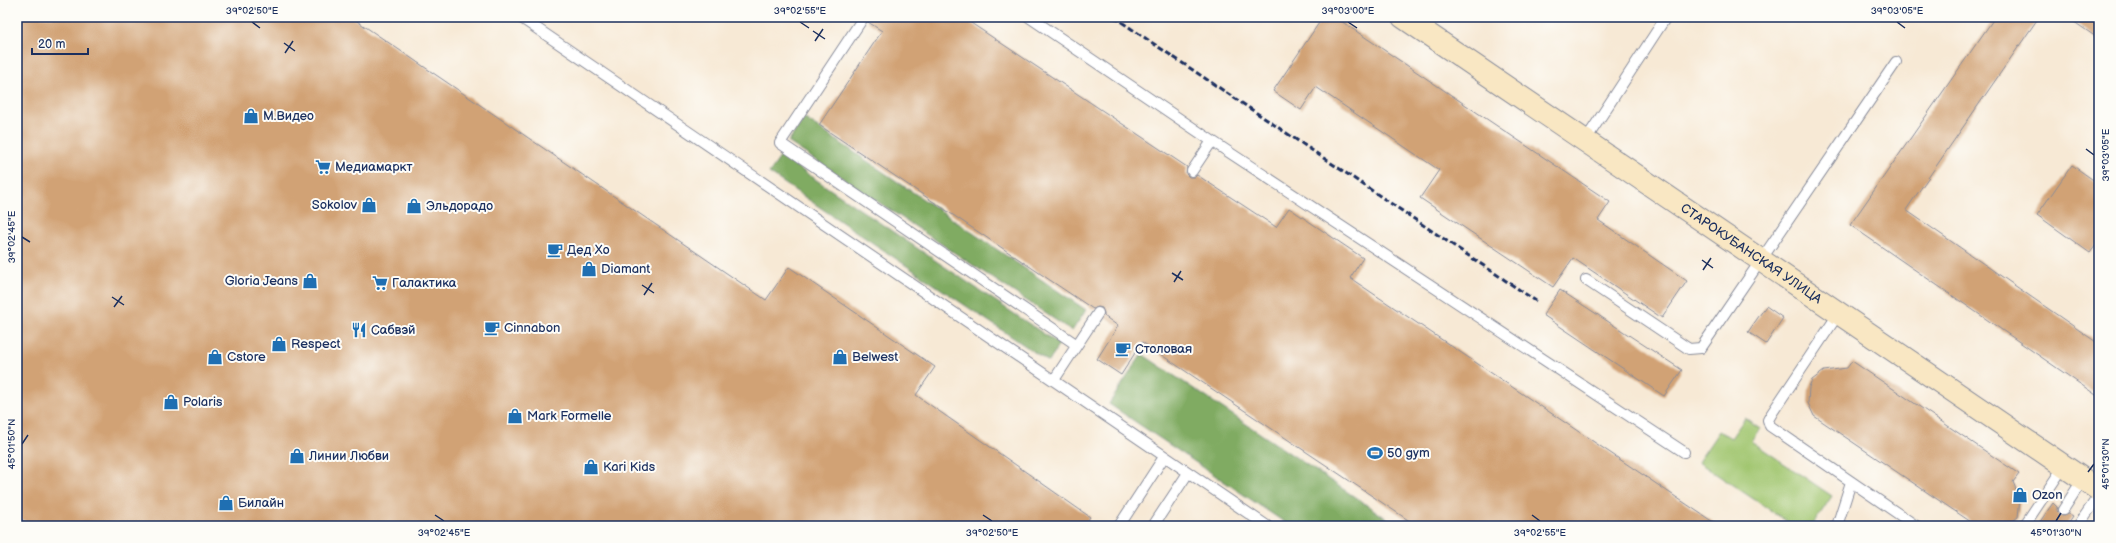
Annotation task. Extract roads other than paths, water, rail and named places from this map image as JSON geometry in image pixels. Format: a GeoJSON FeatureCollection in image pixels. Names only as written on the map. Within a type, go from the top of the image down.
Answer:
{"type":"FeatureCollection","features":[{"type":"Feature","properties":{"kind":"street","name":"СТАРОКУБАНСКАЯ УЛИЦА"},"geometry":{"type":"LineString","coordinates":[[1403,17],[2091,485]]}},
{"type":"Feature","properties":{"kind":"lane"},"geometry":{"type":"LineString","coordinates":[[520,17],[1267,526]]}},
{"type":"Feature","properties":{"kind":"lane"},"geometry":{"type":"LineString","coordinates":[[1029,17],[1212,141],[1684,452]]}},
{"type":"Feature","properties":{"kind":"lane"},"geometry":{"type":"LineString","coordinates":[[1585,141],[1666,17]]}},
{"type":"Feature","properties":{"kind":"lane"},"geometry":{"type":"LineString","coordinates":[[863,18],[780,143],[1077,345]]}},
{"type":"Feature","properties":{"kind":"lane"},"geometry":{"type":"LineString","coordinates":[[1586,280],[1689,349],[1701,348],[1762,261],[1896,62]]}},
{"type":"Feature","properties":{"kind":"lane"},"geometry":{"type":"LineString","coordinates":[[1192,171],[1212,141]]}},
{"type":"Feature","properties":{"kind":"lane"},"geometry":{"type":"LineString","coordinates":[[1054,380],[1098,313]]}},
{"type":"Feature","properties":{"kind":"lane"},"geometry":{"type":"LineString","coordinates":[[1839,313],[1768,420],[1770,426],[1916,526]]}},
{"type":"Feature","properties":{"kind":"lane"},"geometry":{"type":"LineString","coordinates":[[1119,526],[1164,457]]}},
{"type":"Feature","properties":{"kind":"lane"},"geometry":{"type":"LineString","coordinates":[[2024,526],[2064,466]]}},
{"type":"Feature","properties":{"kind":"lane"},"geometry":{"type":"LineString","coordinates":[[1153,526],[1188,473]]}},
{"type":"Feature","properties":{"kind":"lane"},"geometry":{"type":"LineString","coordinates":[[1837,526],[1851,482]]}},
{"type":"Feature","properties":{"kind":"lane"},"geometry":{"type":"LineString","coordinates":[[2063,510],[2091,485]]}},
{"type":"Feature","properties":{"kind":"lane"},"geometry":{"type":"LineString","coordinates":[[2078,526],[2099,495]]}},
{"type":"Feature","properties":{"kind":"railway"},"geometry":{"type":"LineString","coordinates":[[1114,17],[1536,301]]}},
{"type":"Feature","properties":{"kind":"place","name":"М.Видео"},"geometry":{"type":"Point","coordinates":[251,116]}},
{"type":"Feature","properties":{"kind":"place","name":"Медиамаркт"},"geometry":{"type":"Point","coordinates":[323,167]}},
{"type":"Feature","properties":{"kind":"place","name":"Sokolov"},"geometry":{"type":"Point","coordinates":[369,205]}},
{"type":"Feature","properties":{"kind":"place","name":"Эльдорадо"},"geometry":{"type":"Point","coordinates":[414,206]}},
{"type":"Feature","properties":{"kind":"place","name":"Дед Хо"},"geometry":{"type":"Point","coordinates":[555,250]}},
{"type":"Feature","properties":{"kind":"place","name":"Diamant"},"geometry":{"type":"Point","coordinates":[589,269]}},
{"type":"Feature","properties":{"kind":"place","name":"Gloria Jeans"},"geometry":{"type":"Point","coordinates":[310,281]}},
{"type":"Feature","properties":{"kind":"place","name":"Галактика"},"geometry":{"type":"Point","coordinates":[380,283]}},
{"type":"Feature","properties":{"kind":"place","name":"Cinnabon"},"geometry":{"type":"Point","coordinates":[492,328]}},
{"type":"Feature","properties":{"kind":"place","name":"Сабвэй"},"geometry":{"type":"Point","coordinates":[359,330]}},
{"type":"Feature","properties":{"kind":"place","name":"Respect"},"geometry":{"type":"Point","coordinates":[279,344]}},
{"type":"Feature","properties":{"kind":"place","name":"Столовая"},"geometry":{"type":"Point","coordinates":[1123,349]}},
{"type":"Feature","properties":{"kind":"place","name":"Cstore"},"geometry":{"type":"Point","coordinates":[215,357]}},
{"type":"Feature","properties":{"kind":"place","name":"Belwest"},"geometry":{"type":"Point","coordinates":[840,357]}},
{"type":"Feature","properties":{"kind":"place","name":"Polaris"},"geometry":{"type":"Point","coordinates":[171,402]}},
{"type":"Feature","properties":{"kind":"place","name":"Mark Formelle"},"geometry":{"type":"Point","coordinates":[515,416]}},
{"type":"Feature","properties":{"kind":"place","name":"50 gym"},"geometry":{"type":"Point","coordinates":[1375,453]}},
{"type":"Feature","properties":{"kind":"place","name":"Линии Любви"},"geometry":{"type":"Point","coordinates":[297,456]}},
{"type":"Feature","properties":{"kind":"place","name":"Kari Kids"},"geometry":{"type":"Point","coordinates":[591,467]}},
{"type":"Feature","properties":{"kind":"place","name":"Ozon"},"geometry":{"type":"Point","coordinates":[2020,495]}},
{"type":"Feature","properties":{"kind":"place","name":"Билайн"},"geometry":{"type":"Point","coordinates":[226,503]}}]}
